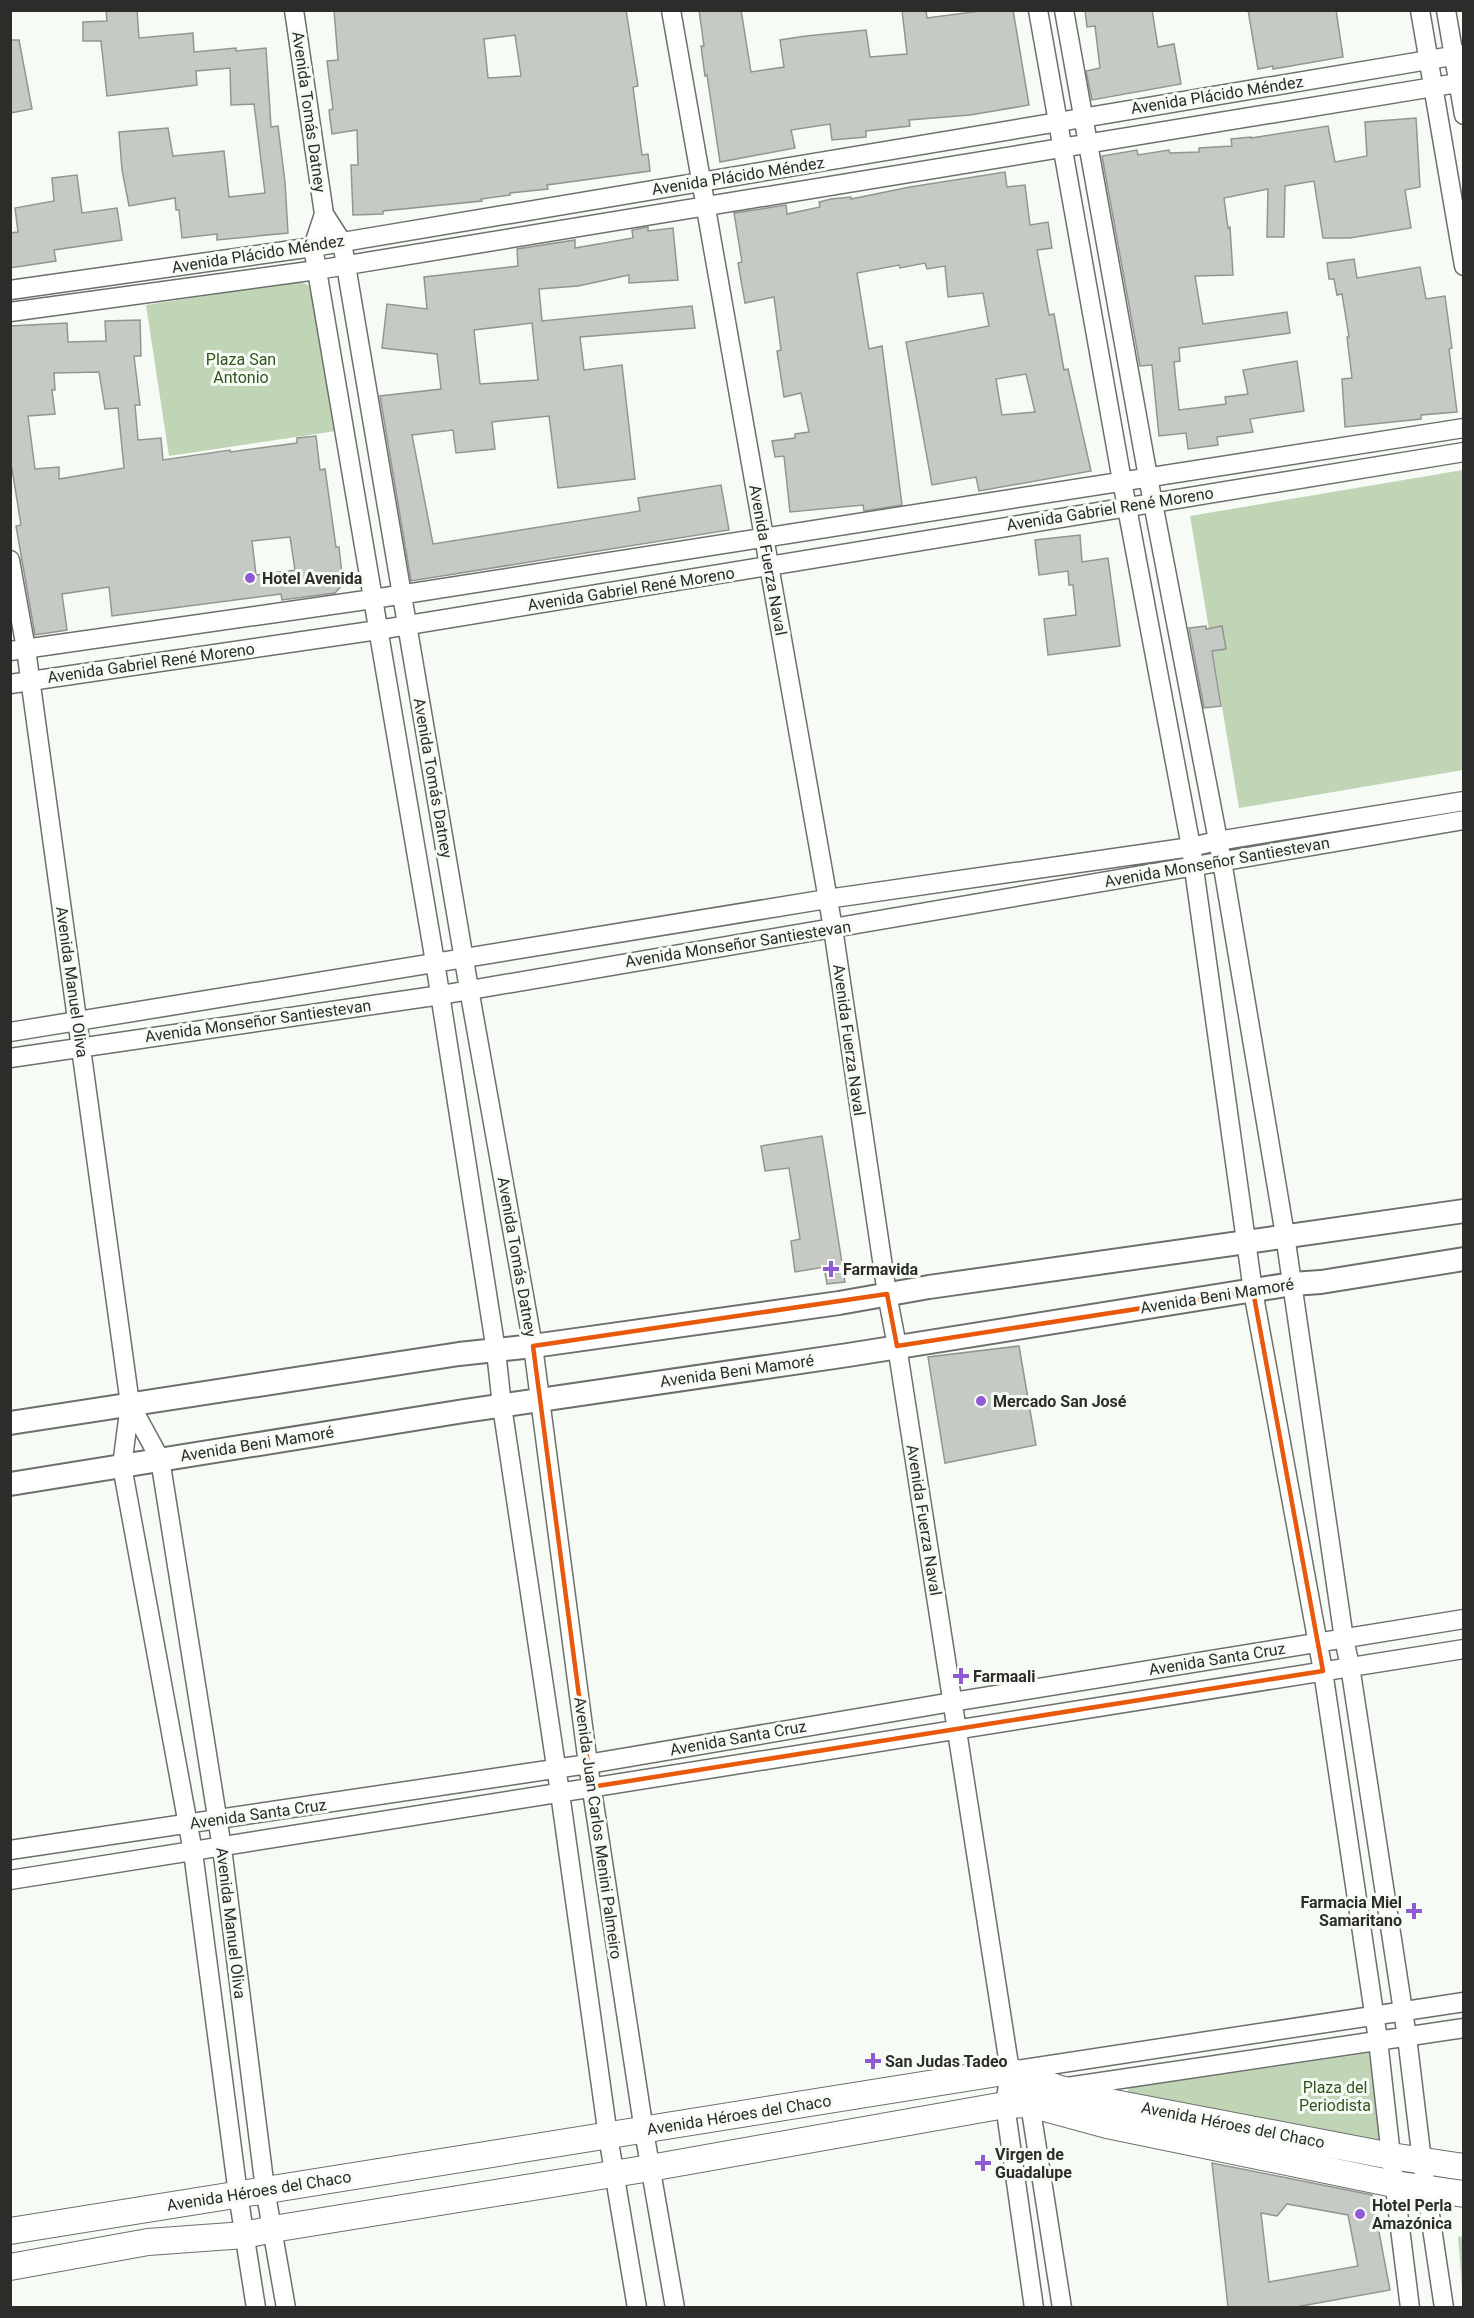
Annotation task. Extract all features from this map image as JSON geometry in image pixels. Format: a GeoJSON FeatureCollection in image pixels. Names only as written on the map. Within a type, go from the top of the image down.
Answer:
{"type":"FeatureCollection","features":[{"type":"Feature","properties":{"kind":"main road","name":"Avenida Héroes del Chaco"},"geometry":{"type":"LineString","coordinates":[[10,2231],[1010,2072],[1057,2088],[1114,2103],[1391,2156],[1464,2167]]}},
{"type":"Feature","properties":{"kind":"main road","name":"Avenida Héroes del Chaco"},"geometry":{"type":"LineString","coordinates":[[10,2267],[148,2242],[244,2235],[1018,2104],[1107,2125],[1394,2184],[1464,2194]]}},
{"type":"Feature","properties":{"kind":"street","name":"Avenida Tomás Datney"},"geometry":{"type":"LineString","coordinates":[[294,10],[324,214],[342,242],[463,957],[533,1346]]}},
{"type":"Feature","properties":{"kind":"street","name":"Avenida Fuerza Naval"},"geometry":{"type":"LineString","coordinates":[[671,10],[832,928],[887,1294],[1010,2072],[1062,2307]]}},
{"type":"Feature","properties":{"kind":"street"},"geometry":{"type":"LineString","coordinates":[[1038,10],[1126,507],[1191,847],[1253,1291],[1323,1671],[1378,2040],[1410,2307]]}},
{"type":"Feature","properties":{"kind":"street"},"geometry":{"type":"LineString","coordinates":[[1064,10],[1152,502],[1222,861],[1285,1235],[1344,1639],[1404,2012],[1422,2161],[1444,2307]]}},
{"type":"Feature","properties":{"kind":"street"},"geometry":{"type":"LineString","coordinates":[[1420,10],[1464,266]]}},
{"type":"Feature","properties":{"kind":"street"},"geometry":{"type":"LineString","coordinates":[[1446,10],[1458,55],[1464,115]]}},
{"type":"Feature","properties":{"kind":"street","name":"Avenida Plácido Méndez"},"geometry":{"type":"LineString","coordinates":[[10,290],[313,247],[1458,55]]}},
{"type":"Feature","properties":{"kind":"street","name":"Avenida Plácido Méndez"},"geometry":{"type":"LineString","coordinates":[[10,312],[317,270],[1461,82]]}},
{"type":"Feature","properties":{"kind":"street","name":"Avenida Tomás Datney"},"geometry":{"type":"LineString","coordinates":[[324,214],[313,247],[441,995],[496,1351]]}},
{"type":"Feature","properties":{"kind":"street","name":"Avenida Gabriel René Moreno"},"geometry":{"type":"LineString","coordinates":[[18,650],[402,595],[1464,428]]}},
{"type":"Feature","properties":{"kind":"street","name":"Avenida Gabriel René Moreno"},"geometry":{"type":"LineString","coordinates":[[10,684],[407,626],[1464,452]]}},
{"type":"Feature","properties":{"kind":"street","name":"Avenida Manuel Oliva"},"geometry":{"type":"LineString","coordinates":[[10,560],[18,650],[30,681],[130,1404],[122,1466],[193,1852],[238,2194],[256,2307]]}},
{"type":"Feature","properties":{"kind":"street","name":"Avenida Monseñor Santiestevan"},"geometry":{"type":"LineString","coordinates":[[10,1032],[827,899],[1191,847],[1464,801]]}},
{"type":"Feature","properties":{"kind":"street","name":"Avenida Monseñor Santiestevan"},"geometry":{"type":"LineString","coordinates":[[10,1058],[441,995],[1464,820]]}},
{"type":"Feature","properties":{"kind":"street"},"geometry":{"type":"LineString","coordinates":[[10,1423],[459,1354],[496,1351],[839,1303],[1285,1235],[1464,1211]]}},
{"type":"Feature","properties":{"kind":"street","name":"Avenida Beni Mamoré"},"geometry":{"type":"LineString","coordinates":[[10,1484],[502,1406],[1464,1259]]}},
{"type":"Feature","properties":{"kind":"street","name":"Avenida Juan Carlos Menini Palmeiro"},"geometry":{"type":"LineString","coordinates":[[533,1346],[591,1787],[644,2131],[675,2307]]}},
{"type":"Feature","properties":{"kind":"street","name":"Avenida Juan Carlos Menini Palmeiro"},"geometry":{"type":"LineString","coordinates":[[496,1351],[502,1406],[557,1769],[608,2136],[637,2307]]}},
{"type":"Feature","properties":{"kind":"street","name":"Avenida Manuel Oliva"},"geometry":{"type":"LineString","coordinates":[[130,1404],[160,1459],[222,1848],[265,2189],[286,2307]]}},
{"type":"Feature","properties":{"kind":"street","name":"Avenida Santa Cruz"},"geometry":{"type":"LineString","coordinates":[[10,1850],[557,1769],[1464,1619]]}},
{"type":"Feature","properties":{"kind":"street","name":"Avenida Santa Cruz"},"geometry":{"type":"LineString","coordinates":[[10,1880],[1464,1649]]}},
{"type":"Feature","properties":{"kind":"street"},"geometry":{"type":"LineString","coordinates":[[1010,2072],[1464,2002]]}},
{"type":"Feature","properties":{"kind":"street"},"geometry":{"type":"LineString","coordinates":[[1018,2104],[1057,2088],[1464,2028]]}},
{"type":"Feature","properties":{"kind":"street","name":"Avenida Fuerza Naval"},"geometry":{"type":"LineString","coordinates":[[1018,2104],[1034,2307]]}},
{"type":"Feature","properties":{"kind":"highlighted area"},"geometry":{"type":"Polygon","coordinates":[[[1253,1291],[1323,1671],[591,1787],[533,1346],[887,1294],[897,1346],[1253,1291]]]}},
{"type":"Feature","properties":{"kind":"green space","name":"Plaza San Antonio"},"geometry":{"type":"Polygon","coordinates":[[[295,282],[312,287],[336,431],[169,456],[146,305],[295,282]]]}},
{"type":"Feature","properties":{"kind":"green space"},"geometry":{"type":"Polygon","coordinates":[[[1463,470],[1463,770],[1239,808],[1190,516],[1463,470]]]}},
{"type":"Feature","properties":{"kind":"green space","name":"Plaza del Periodista"},"geometry":{"type":"Polygon","coordinates":[[[1369,2053],[1380,2143],[1126,2094],[1129,2088],[1369,2053]]]}},
{"type":"Feature","properties":{"kind":"green space"},"geometry":{"type":"Polygon","coordinates":[[[1458,2236],[1463,2237],[1463,2300],[1458,2236]]]}},
{"type":"Feature","properties":{"kind":"building"},"geometry":{"type":"Polygon","coordinates":[[[106,10],[137,10],[139,38],[193,33],[194,52],[266,48],[271,127],[278,126],[288,233],[217,240],[217,234],[182,238],[179,210],[176,210],[175,198],[129,206],[122,170],[119,132],[168,128],[173,156],[224,151],[229,197],[265,193],[254,104],[231,105],[230,68],[196,71],[197,85],[107,96],[101,41],[83,41],[83,22],[107,21],[106,10]]]}},
{"type":"Feature","properties":{"kind":"building"},"geometry":{"type":"Polygon","coordinates":[[[334,10],[626,10],[638,86],[633,87],[642,155],[648,154],[650,171],[547,185],[548,189],[510,193],[510,195],[481,199],[482,201],[383,211],[383,214],[353,215],[351,165],[358,165],[357,130],[332,134],[329,110],[333,109],[327,61],[338,60],[334,10]],[[515,35],[484,39],[488,78],[521,76],[515,35]]]}},
{"type":"Feature","properties":{"kind":"building"},"geometry":{"type":"Polygon","coordinates":[[[699,10],[741,10],[751,72],[784,67],[780,40],[806,36],[866,30],[870,57],[907,54],[902,10],[926,10],[927,18],[988,10],[1013,10],[1029,105],[970,115],[909,120],[910,126],[866,131],[866,137],[832,140],[830,124],[791,130],[795,148],[720,162],[707,75],[705,76],[699,10]]]}},
{"type":"Feature","properties":{"kind":"building"},"geometry":{"type":"Polygon","coordinates":[[[1085,10],[1152,10],[1158,47],[1174,44],[1181,84],[1092,100],[1086,71],[1100,68],[1095,26],[1087,27],[1085,10]]]}},
{"type":"Feature","properties":{"kind":"building"},"geometry":{"type":"Polygon","coordinates":[[[1248,10],[1336,10],[1343,57],[1273,69],[1273,66],[1258,69],[1248,10]]]}},
{"type":"Feature","properties":{"kind":"building"},"geometry":{"type":"Polygon","coordinates":[[[10,40],[19,40],[32,109],[10,113],[10,40]]]}},
{"type":"Feature","properties":{"kind":"building"},"geometry":{"type":"Polygon","coordinates":[[[1416,118],[1420,187],[1405,190],[1411,228],[1350,238],[1323,238],[1314,181],[1285,186],[1284,237],[1267,237],[1268,189],[1224,198],[1228,228],[1230,227],[1233,275],[1195,276],[1203,324],[1287,312],[1290,333],[1179,348],[1180,361],[1174,362],[1179,410],[1226,404],[1225,397],[1248,394],[1243,370],[1297,361],[1304,411],[1250,419],[1253,432],[1217,437],[1218,445],[1188,449],[1186,433],[1159,436],[1152,365],[1140,366],[1102,156],[1137,150],[1138,155],[1169,150],[1170,153],[1199,152],[1199,148],[1232,146],[1231,139],[1328,126],[1335,162],[1367,156],[1365,122],[1416,118]]]}},
{"type":"Feature","properties":{"kind":"building"},"geometry":{"type":"Polygon","coordinates":[[[1005,172],[1007,187],[1025,185],[1030,225],[1048,222],[1052,248],[1037,250],[1049,315],[1054,314],[1064,370],[1068,369],[1091,471],[979,491],[976,477],[932,485],[906,342],[989,326],[983,293],[948,297],[945,266],[927,269],[925,263],[900,268],[899,265],[857,273],[869,349],[882,346],[902,505],[864,511],[863,505],[790,512],[784,456],[775,457],[772,441],[795,438],[795,434],[809,432],[801,393],[784,397],[777,351],[781,350],[774,297],[745,303],[738,263],[742,262],[734,213],[786,205],[787,214],[820,207],[819,202],[831,199],[851,197],[851,199],[1005,172]],[[1026,374],[996,379],[1002,415],[1035,412],[1026,374]]]}},
{"type":"Feature","properties":{"kind":"building"},"geometry":{"type":"Polygon","coordinates":[[[77,175],[82,213],[117,208],[122,240],[54,250],[56,261],[10,268],[10,233],[18,232],[15,208],[54,201],[52,178],[77,175]]]}},
{"type":"Feature","properties":{"kind":"building"},"geometry":{"type":"Polygon","coordinates":[[[648,227],[648,231],[673,228],[678,280],[629,283],[629,275],[578,286],[539,289],[542,321],[692,306],[695,328],[580,337],[584,370],[622,365],[635,479],[558,488],[549,416],[492,422],[495,449],[456,453],[453,430],[412,435],[433,544],[640,511],[638,498],[721,485],[729,530],[411,581],[380,396],[441,389],[437,354],[382,348],[387,304],[427,309],[424,277],[518,266],[517,249],[575,240],[575,248],[633,238],[632,230],[648,227]],[[532,323],[474,330],[480,384],[538,380],[532,323]]]}},
{"type":"Feature","properties":{"kind":"building"},"geometry":{"type":"Polygon","coordinates":[[[1354,259],[1357,278],[1420,267],[1426,299],[1445,296],[1457,412],[1421,415],[1421,419],[1345,427],[1342,379],[1352,378],[1347,337],[1349,337],[1342,294],[1337,295],[1334,279],[1329,279],[1327,263],[1354,259]]]}},
{"type":"Feature","properties":{"kind":"building"},"geometry":{"type":"Polygon","coordinates":[[[140,320],[141,356],[134,356],[140,405],[135,405],[138,440],[161,438],[163,460],[297,443],[297,438],[316,436],[320,470],[325,469],[336,547],[339,547],[343,584],[335,593],[282,600],[281,594],[112,616],[109,587],[62,594],[67,630],[35,635],[16,526],[21,525],[12,469],[10,470],[10,326],[67,323],[68,342],[106,341],[105,321],[140,320]],[[99,372],[54,373],[55,390],[52,390],[55,414],[28,416],[35,469],[59,467],[59,479],[124,468],[118,408],[105,409],[99,372]],[[290,537],[252,541],[256,575],[295,570],[290,537]]]}},
{"type":"Feature","properties":{"kind":"building"},"geometry":{"type":"Polygon","coordinates":[[[1080,535],[1082,562],[1108,558],[1120,646],[1048,655],[1044,619],[1076,615],[1073,585],[1069,585],[1068,571],[1039,575],[1035,540],[1080,535]]]}},
{"type":"Feature","properties":{"kind":"building"},"geometry":{"type":"Polygon","coordinates":[[[1206,626],[1206,629],[1222,626],[1226,649],[1212,651],[1221,706],[1204,708],[1189,628],[1206,626]]]}},
{"type":"Feature","properties":{"kind":"building"},"geometry":{"type":"Polygon","coordinates":[[[822,1136],[845,1282],[827,1284],[824,1267],[795,1272],[791,1241],[800,1239],[789,1168],[765,1171],[761,1146],[822,1136]]]}},
{"type":"Feature","properties":{"kind":"building","name":"Mercado San José"},"geometry":{"type":"Polygon","coordinates":[[[1019,1346],[1036,1445],[945,1463],[928,1357],[1019,1346]]]}},
{"type":"Feature","properties":{"kind":"building"},"geometry":{"type":"Polygon","coordinates":[[[1212,2163],[1372,2195],[1390,2290],[1296,2307],[1228,2307],[1212,2163]],[[1287,2204],[1277,2216],[1261,2213],[1269,2282],[1358,2266],[1348,2215],[1287,2204]]]}},
{"type":"Feature","properties":{"kind":"place","name":"Hotel Avenida"},"geometry":{"type":"Point","coordinates":[250,578]}},
{"type":"Feature","properties":{"kind":"place","name":"Farmavida"},"geometry":{"type":"Point","coordinates":[831,1269]}},
{"type":"Feature","properties":{"kind":"place","name":"Mercado San José"},"geometry":{"type":"Point","coordinates":[981,1401]}},
{"type":"Feature","properties":{"kind":"place","name":"Farmaali"},"geometry":{"type":"Point","coordinates":[961,1676]}},
{"type":"Feature","properties":{"kind":"place","name":"Farmacia Miel Samaritano"},"geometry":{"type":"Point","coordinates":[1414,1911]}},
{"type":"Feature","properties":{"kind":"place","name":"San Judas Tadeo"},"geometry":{"type":"Point","coordinates":[873,2061]}},
{"type":"Feature","properties":{"kind":"place","name":"Virgen de Guadalupe"},"geometry":{"type":"Point","coordinates":[983,2163]}},
{"type":"Feature","properties":{"kind":"place","name":"Hotel Perla Amazónica"},"geometry":{"type":"Point","coordinates":[1360,2214]}}]}
